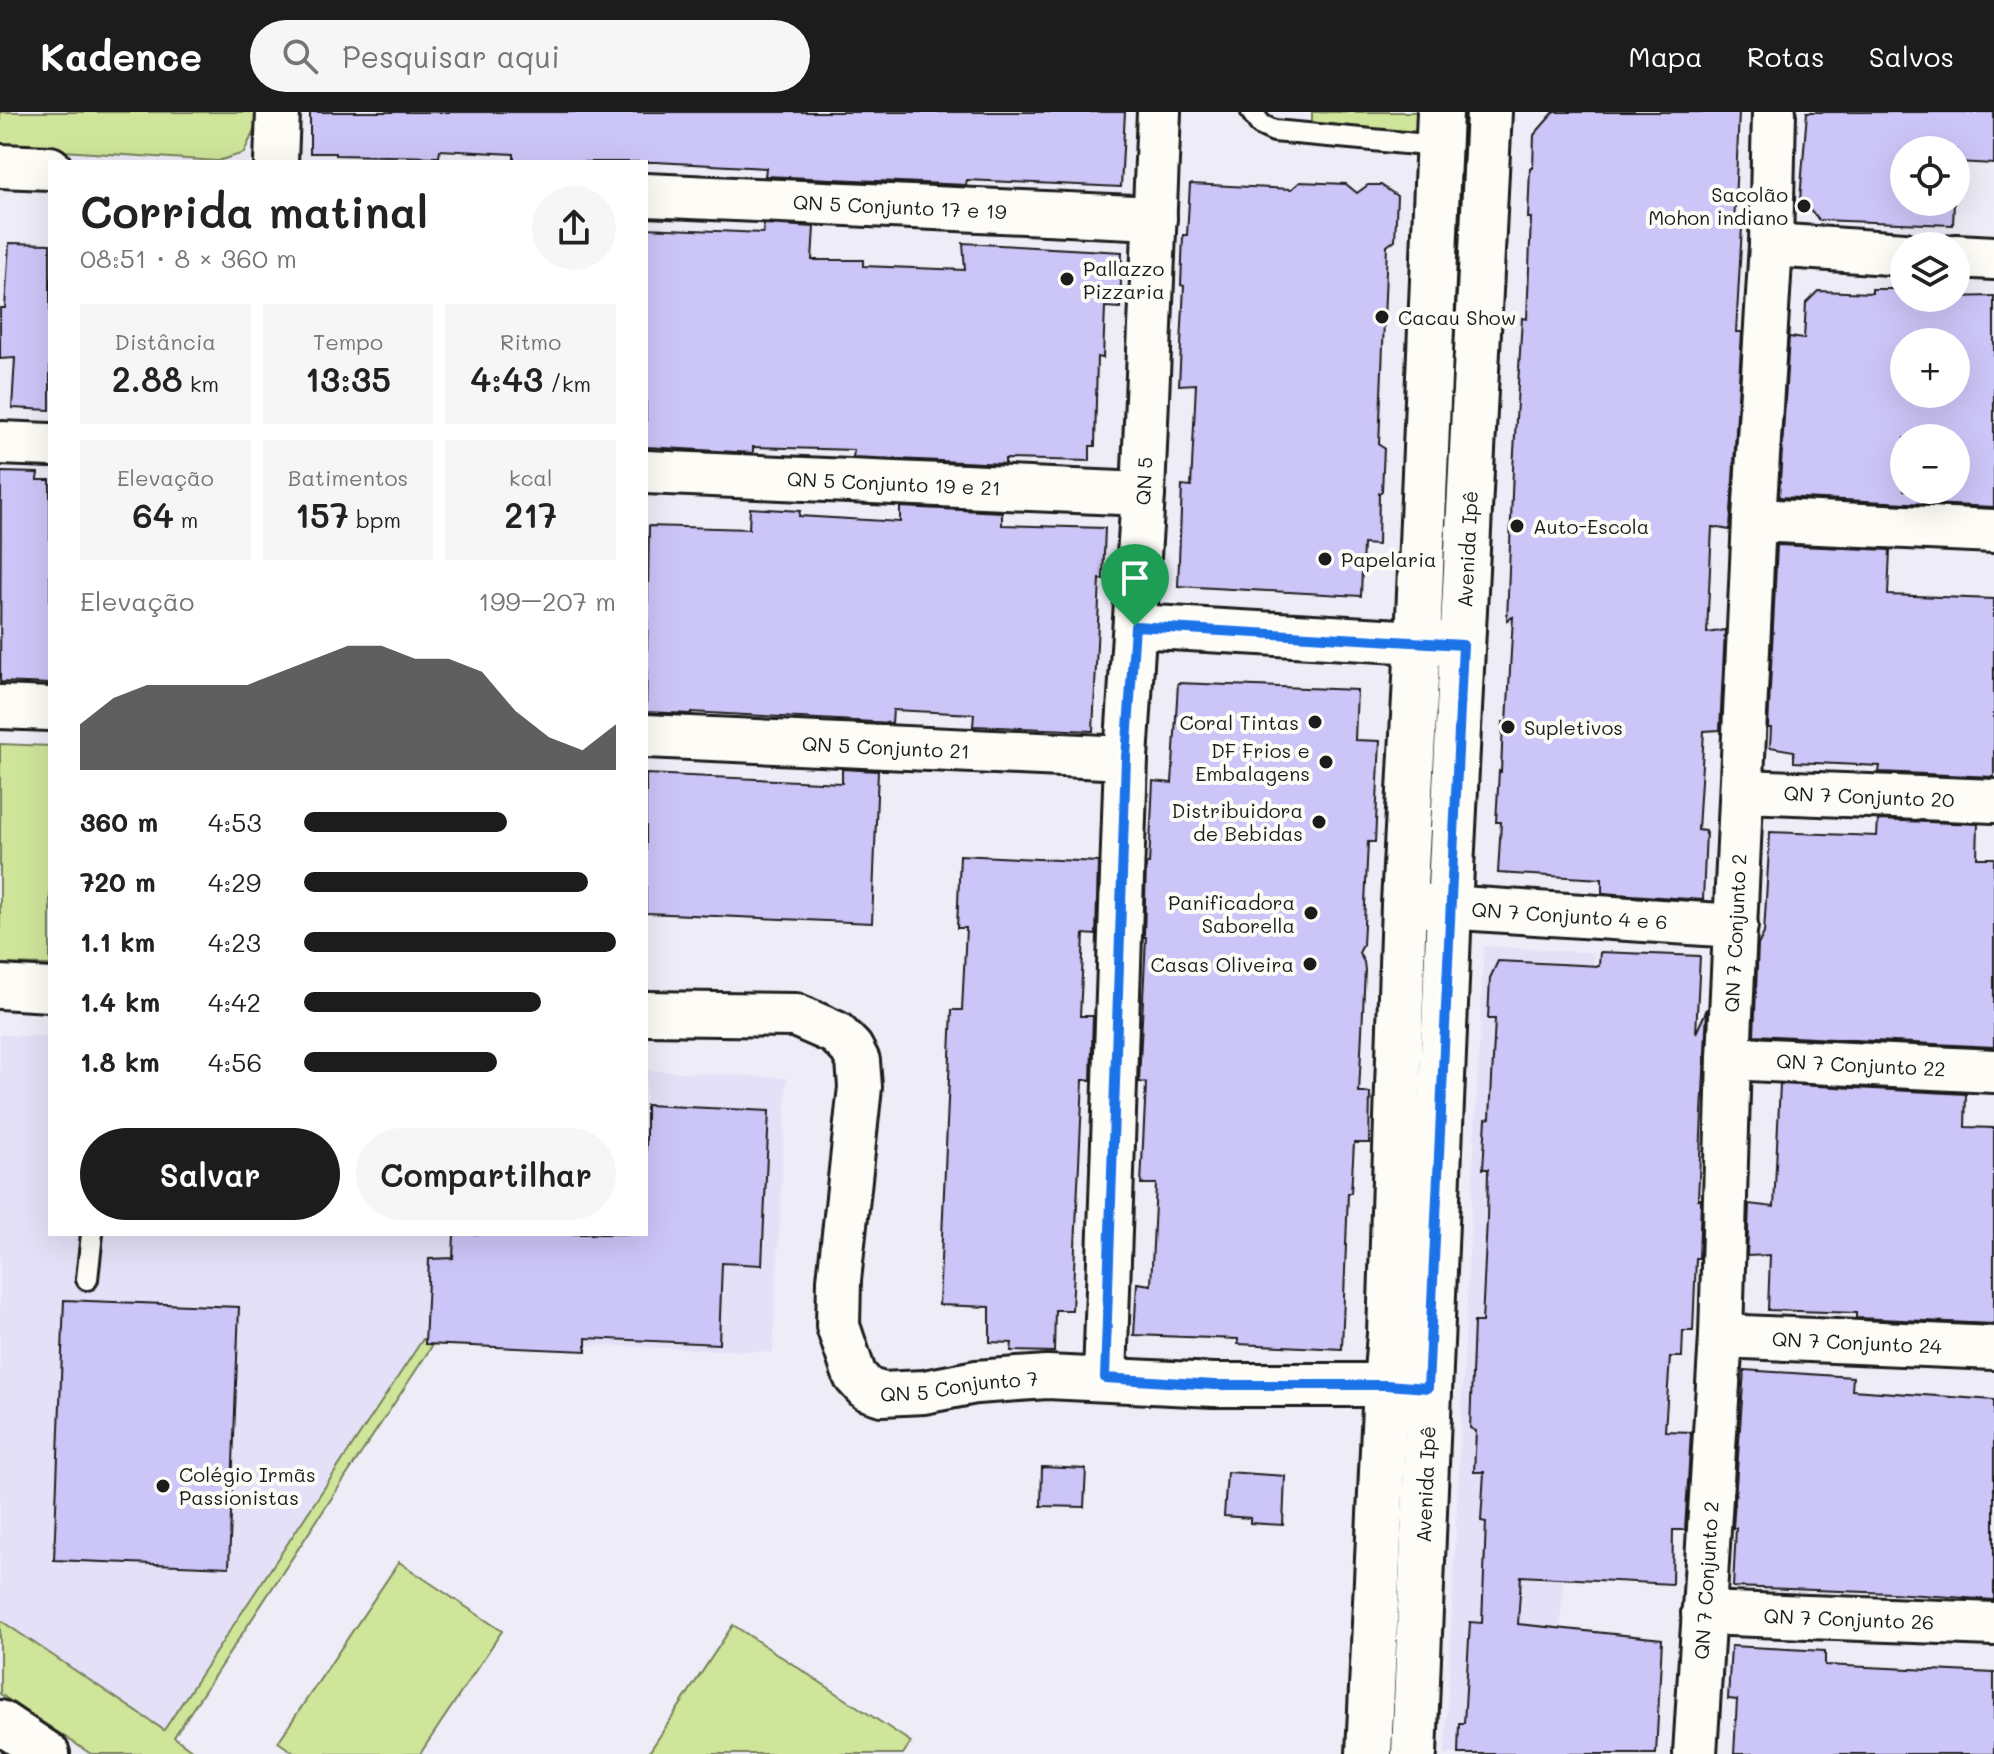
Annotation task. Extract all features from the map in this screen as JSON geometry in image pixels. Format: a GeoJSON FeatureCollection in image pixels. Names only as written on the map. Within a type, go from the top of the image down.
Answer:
{"type":"FeatureCollection","features":[{"type":"Feature","properties":{"kind":"street"},"geometry":{"type":"LineString","coordinates":[[276,160],[278,112]]}},
{"type":"Feature","properties":{"kind":"street","name":"QN 5"},"geometry":{"type":"LineString","coordinates":[[1105,1378],[1126,758],[1143,494],[1159,112]]}},
{"type":"Feature","properties":{"kind":"street","name":"Avenida Ipê"},"geometry":{"type":"LineString","coordinates":[[1414,1754],[1449,908],[1489,112]]}},
{"type":"Feature","properties":{"kind":"street","name":"QN 7 Conjunto 2"},"geometry":{"type":"LineString","coordinates":[[1695,1754],[1721,1336],[1729,1058],[1754,520],[1771,245],[1774,112]]}},
{"type":"Feature","properties":{"kind":"street"},"geometry":{"type":"LineString","coordinates":[[1369,1754],[1390,1334],[1404,904],[1439,129]]}},
{"type":"Feature","properties":{"kind":"street"},"geometry":{"type":"LineString","coordinates":[[0,166],[48,168]]}},
{"type":"Feature","properties":{"kind":"street","name":"QN 5 Conjunto 17 e 19"},"geometry":{"type":"LineString","coordinates":[[648,195],[1155,218]]}},
{"type":"Feature","properties":{"kind":"street"},"geometry":{"type":"LineString","coordinates":[[1771,245],[1890,253]]}},
{"type":"Feature","properties":{"kind":"street"},"geometry":{"type":"LineString","coordinates":[[1970,257],[1994,258]]}},
{"type":"Feature","properties":{"kind":"street"},"geometry":{"type":"LineString","coordinates":[[0,443],[48,445]]}},
{"type":"Feature","properties":{"kind":"street","name":"QN 5 Conjunto 19 e 21"},"geometry":{"type":"LineString","coordinates":[[648,472],[1143,494]]}},
{"type":"Feature","properties":{"kind":"street"},"geometry":{"type":"LineString","coordinates":[[1754,520],[1994,531]]}},
{"type":"Feature","properties":{"kind":"street"},"geometry":{"type":"LineString","coordinates":[[1135,626],[1463,645]]}},
{"type":"Feature","properties":{"kind":"street"},"geometry":{"type":"LineString","coordinates":[[0,707],[48,709]]}},
{"type":"Feature","properties":{"kind":"street","name":"QN 5 Conjunto 21"},"geometry":{"type":"LineString","coordinates":[[648,736],[1126,758]]}},
{"type":"Feature","properties":{"kind":"street","name":"QN 7 Conjunto 20"},"geometry":{"type":"LineString","coordinates":[[1743,791],[1994,801]]}},
{"type":"Feature","properties":{"kind":"street","name":"QN 7 Conjunto 4 e 6"},"geometry":{"type":"LineString","coordinates":[[1404,904],[1736,926]]}},
{"type":"Feature","properties":{"kind":"street"},"geometry":{"type":"LineString","coordinates":[[0,987],[48,990]]}},
{"type":"Feature","properties":{"kind":"street","name":"QN 5 Conjunto 7"},"geometry":{"type":"LineString","coordinates":[[648,1013],[795,1015],[836,1033],[851,1048],[858,1061],[860,1087],[839,1280],[838,1326],[860,1384],[882,1394],[924,1392],[976,1382],[1105,1378],[1214,1385],[1386,1385],[1428,1388]]}},
{"type":"Feature","properties":{"kind":"street","name":"QN 7 Conjunto 22"},"geometry":{"type":"LineString","coordinates":[[1729,1058],[1994,1071]]}},
{"type":"Feature","properties":{"kind":"street","name":"QN 7 Conjunto 24"},"geometry":{"type":"LineString","coordinates":[[1721,1336],[1994,1348]]}},
{"type":"Feature","properties":{"kind":"street","name":"QN 7 Conjunto 26"},"geometry":{"type":"LineString","coordinates":[[1703,1613],[1994,1624]]}},
{"type":"Feature","properties":{"kind":"street"},"geometry":{"type":"LineString","coordinates":[[0,1722],[48,1754]]}},
{"type":"Feature","properties":{"kind":"lane"},"geometry":{"type":"LineString","coordinates":[[1252,112],[1261,125],[1274,131],[1439,129]]}},
{"type":"Feature","properties":{"kind":"lane"},"geometry":{"type":"LineString","coordinates":[[87,1279],[92,1236]]}},
{"type":"Feature","properties":{"kind":"shaded area"},"geometry":{"type":"Polygon","coordinates":[[[1484,946],[1594,953],[1554,1754],[1445,1754],[1484,946]]]}},
{"type":"Feature","properties":{"kind":"shaded area","name":"Colégio Irmãs Passionistas"},"geometry":{"type":"Polygon","coordinates":[[[0,1035],[48,1037],[48,1236],[648,1236],[648,1070],[787,1078],[773,1352],[423,1339],[163,1730],[0,1620],[0,1035]]]}},
{"type":"Feature","properties":{"kind":"green space"},"geometry":{"type":"Polygon","coordinates":[[[0,112],[255,112],[255,128],[244,153],[221,160],[0,147],[0,112]]]}},
{"type":"Feature","properties":{"kind":"green space"},"geometry":{"type":"Polygon","coordinates":[[[1312,112],[1430,112],[1429,137],[1312,132],[1312,112]]]}},
{"type":"Feature","properties":{"kind":"green space"},"geometry":{"type":"Polygon","coordinates":[[[0,744],[48,746],[48,965],[0,964],[0,744]]]}},
{"type":"Feature","properties":{"kind":"green space"},"geometry":{"type":"Polygon","coordinates":[[[423,1339],[432,1346],[174,1737],[197,1754],[91,1754],[0,1694],[0,1620],[164,1730],[423,1339]]]}},
{"type":"Feature","properties":{"kind":"green space"},"geometry":{"type":"Polygon","coordinates":[[[399,1562],[502,1631],[420,1754],[296,1754],[278,1742],[399,1562]]]}},
{"type":"Feature","properties":{"kind":"green space"},"geometry":{"type":"Polygon","coordinates":[[[733,1625],[911,1742],[903,1754],[648,1754],[733,1625]]]}},
{"type":"Feature","properties":{"kind":"building"},"geometry":{"type":"Polygon","coordinates":[[[310,112],[1125,112],[1121,187],[967,180],[966,185],[765,176],[766,168],[648,160],[514,160],[514,154],[440,150],[439,157],[310,153],[310,112]]]}},
{"type":"Feature","properties":{"kind":"building"},"geometry":{"type":"Polygon","coordinates":[[[1554,112],[1739,112],[1734,227],[1742,227],[1736,332],[1742,332],[1730,530],[1712,527],[1707,633],[1725,630],[1720,730],[1704,731],[1698,830],[1706,831],[1703,900],[1602,893],[1602,879],[1498,873],[1501,822],[1496,822],[1503,722],[1507,722],[1513,617],[1507,620],[1522,318],[1527,319],[1530,168],[1533,168],[1534,135],[1554,112]]]}},
{"type":"Feature","properties":{"kind":"building"},"geometry":{"type":"Polygon","coordinates":[[[1807,112],[1994,112],[1994,164],[1970,163],[1970,136],[1890,136],[1890,216],[1953,216],[1953,225],[1819,220],[1800,200],[1807,112]]]}},
{"type":"Feature","properties":{"kind":"building"},"geometry":{"type":"Polygon","coordinates":[[[1300,182],[1346,184],[1357,193],[1368,185],[1381,185],[1397,196],[1395,240],[1387,246],[1379,445],[1384,448],[1378,545],[1363,544],[1361,596],[1178,586],[1182,486],[1191,487],[1196,384],[1179,385],[1183,235],[1187,235],[1190,184],[1292,189],[1300,182]]]}},
{"type":"Feature","properties":{"kind":"building"},"geometry":{"type":"Polygon","coordinates":[[[764,224],[814,227],[812,260],[863,260],[863,266],[965,270],[963,243],[1122,252],[1120,308],[1105,307],[1103,358],[1097,357],[1095,446],[1090,446],[1090,461],[1005,459],[1005,464],[853,457],[854,450],[753,447],[753,453],[648,447],[648,228],[763,233],[764,224]]]}},
{"type":"Feature","properties":{"kind":"building"},"geometry":{"type":"Polygon","coordinates":[[[9,243],[48,244],[48,410],[12,408],[15,358],[0,359],[0,308],[5,308],[9,243]]]}},
{"type":"Feature","properties":{"kind":"building"},"geometry":{"type":"Polygon","coordinates":[[[1872,289],[1890,289],[1890,312],[1970,312],[1970,297],[1994,296],[1994,507],[1930,504],[1970,504],[1970,424],[1890,424],[1890,502],[1779,497],[1789,337],[1804,339],[1806,303],[1818,291],[1872,293],[1872,289]]]}},
{"type":"Feature","properties":{"kind":"building"},"geometry":{"type":"Polygon","coordinates":[[[1,472],[38,473],[37,480],[48,480],[48,684],[0,682],[1,472]]]}},
{"type":"Feature","properties":{"kind":"building"},"geometry":{"type":"Polygon","coordinates":[[[900,507],[1002,512],[1002,525],[1105,528],[1093,731],[973,726],[974,714],[893,710],[892,723],[648,712],[649,526],[749,529],[750,508],[800,511],[799,516],[900,522],[900,507]]]}},
{"type":"Feature","properties":{"kind":"building"},"geometry":{"type":"Polygon","coordinates":[[[1777,545],[1890,550],[1888,595],[1994,599],[1994,777],[1879,772],[1880,766],[1794,762],[1794,751],[1770,747],[1771,728],[1768,728],[1777,545]]]}},
{"type":"Feature","properties":{"kind":"building"},"geometry":{"type":"Polygon","coordinates":[[[1178,683],[1357,690],[1355,740],[1380,741],[1375,842],[1368,842],[1363,945],[1359,953],[1365,970],[1359,1093],[1370,1093],[1369,1143],[1354,1143],[1351,1193],[1348,1193],[1342,1349],[1238,1344],[1238,1339],[1134,1335],[1137,1283],[1151,1285],[1156,1184],[1141,1184],[1146,1083],[1139,1082],[1146,864],[1149,864],[1153,781],[1172,783],[1178,683]]]}},
{"type":"Feature","properties":{"kind":"building"},"geometry":{"type":"Polygon","coordinates":[[[842,769],[878,771],[872,923],[648,913],[648,774],[842,783],[842,769]]]}},
{"type":"Feature","properties":{"kind":"building"},"geometry":{"type":"Polygon","coordinates":[[[1878,820],[1978,824],[1977,858],[1994,858],[1994,1047],[1754,1035],[1758,945],[1764,933],[1770,832],[1877,836],[1878,820]]]}},
{"type":"Feature","properties":{"kind":"building"},"geometry":{"type":"Polygon","coordinates":[[[960,855],[1098,862],[1096,935],[1084,934],[1080,1016],[1093,1016],[1091,1080],[1083,1080],[1072,1310],[1055,1310],[1054,1352],[1011,1351],[1012,1343],[990,1342],[990,1307],[939,1305],[952,1010],[962,1010],[966,928],[957,928],[960,855]]]}},
{"type":"Feature","properties":{"kind":"building"},"geometry":{"type":"Polygon","coordinates":[[[1600,952],[1700,956],[1696,1033],[1707,1009],[1698,1199],[1701,1199],[1699,1258],[1696,1258],[1693,1331],[1683,1331],[1682,1357],[1670,1357],[1665,1431],[1691,1432],[1685,1530],[1673,1530],[1672,1584],[1521,1576],[1518,1624],[1662,1639],[1656,1754],[1458,1754],[1459,1723],[1464,1723],[1470,1622],[1482,1623],[1486,1522],[1481,1521],[1484,1472],[1474,1472],[1476,1431],[1470,1428],[1474,1322],[1482,1322],[1487,1219],[1488,1169],[1483,1169],[1486,1119],[1490,1118],[1495,1019],[1488,1019],[1490,978],[1498,961],[1599,966],[1600,952]]]}},
{"type":"Feature","properties":{"kind":"building"},"geometry":{"type":"Polygon","coordinates":[[[1780,1084],[1966,1094],[1965,1127],[1994,1128],[1994,1324],[1856,1318],[1856,1313],[1768,1310],[1770,1255],[1747,1256],[1749,1204],[1774,1207],[1780,1084]]]}},
{"type":"Feature","properties":{"kind":"building"},"geometry":{"type":"Polygon","coordinates":[[[648,1105],[769,1111],[762,1265],[722,1263],[719,1344],[586,1338],[586,1351],[425,1344],[429,1259],[453,1258],[454,1236],[648,1236],[648,1105]]]}},
{"type":"Feature","properties":{"kind":"building"},"geometry":{"type":"Polygon","coordinates":[[[64,1300],[239,1307],[229,1567],[54,1560],[64,1300]]]}},
{"type":"Feature","properties":{"kind":"building"},"geometry":{"type":"Polygon","coordinates":[[[1744,1370],[1853,1377],[1852,1390],[1994,1400],[1994,1600],[1733,1587],[1736,1528],[1733,1528],[1744,1370]]]}},
{"type":"Feature","properties":{"kind":"building"},"geometry":{"type":"Polygon","coordinates":[[[1042,1467],[1086,1469],[1084,1507],[1041,1506],[1042,1467]]]}},
{"type":"Feature","properties":{"kind":"building"},"geometry":{"type":"Polygon","coordinates":[[[1227,1472],[1285,1476],[1283,1525],[1250,1523],[1250,1518],[1224,1516],[1227,1472]]]}},
{"type":"Feature","properties":{"kind":"building"},"geometry":{"type":"Polygon","coordinates":[[[1731,1646],[1825,1651],[1825,1665],[1994,1673],[1994,1754],[1734,1754],[1737,1700],[1728,1699],[1731,1646]]]}},
{"type":"Feature","properties":{"kind":"place","name":"Sacolão Mohon indiano"},"geometry":{"type":"Point","coordinates":[1804,206]}},
{"type":"Feature","properties":{"kind":"place","name":"Pallazzo Pizzaria"},"geometry":{"type":"Point","coordinates":[1067,279]}},
{"type":"Feature","properties":{"kind":"place","name":"Cacau Show"},"geometry":{"type":"Point","coordinates":[1382,317]}},
{"type":"Feature","properties":{"kind":"place","name":"Auto-Escola"},"geometry":{"type":"Point","coordinates":[1517,526]}},
{"type":"Feature","properties":{"kind":"place","name":"Papelaria"},"geometry":{"type":"Point","coordinates":[1325,559]}},
{"type":"Feature","properties":{"kind":"place","name":"Coral Tintas"},"geometry":{"type":"Point","coordinates":[1315,722]}},
{"type":"Feature","properties":{"kind":"place","name":"Supletivos"},"geometry":{"type":"Point","coordinates":[1508,727]}},
{"type":"Feature","properties":{"kind":"place","name":"DF Frios e Embalagens"},"geometry":{"type":"Point","coordinates":[1326,762]}},
{"type":"Feature","properties":{"kind":"place","name":"Distribuidora de Bebidas"},"geometry":{"type":"Point","coordinates":[1319,822]}},
{"type":"Feature","properties":{"kind":"place","name":"Panificadora Saborella"},"geometry":{"type":"Point","coordinates":[1311,913]}},
{"type":"Feature","properties":{"kind":"place","name":"Casas Oliveira"},"geometry":{"type":"Point","coordinates":[1310,964]}},
{"type":"Feature","properties":{"kind":"place","name":"Colégio Irmãs Passionistas"},"geometry":{"type":"Point","coordinates":[163,1486]}},
{"type":"Feature","properties":{"kind":"route"},"geometry":{"type":"LineString","coordinates":[[1135,626],[1463,645],[1428,1388],[1386,1385],[1214,1385],[1105,1378],[1126,758],[1135,626]]}}]}
